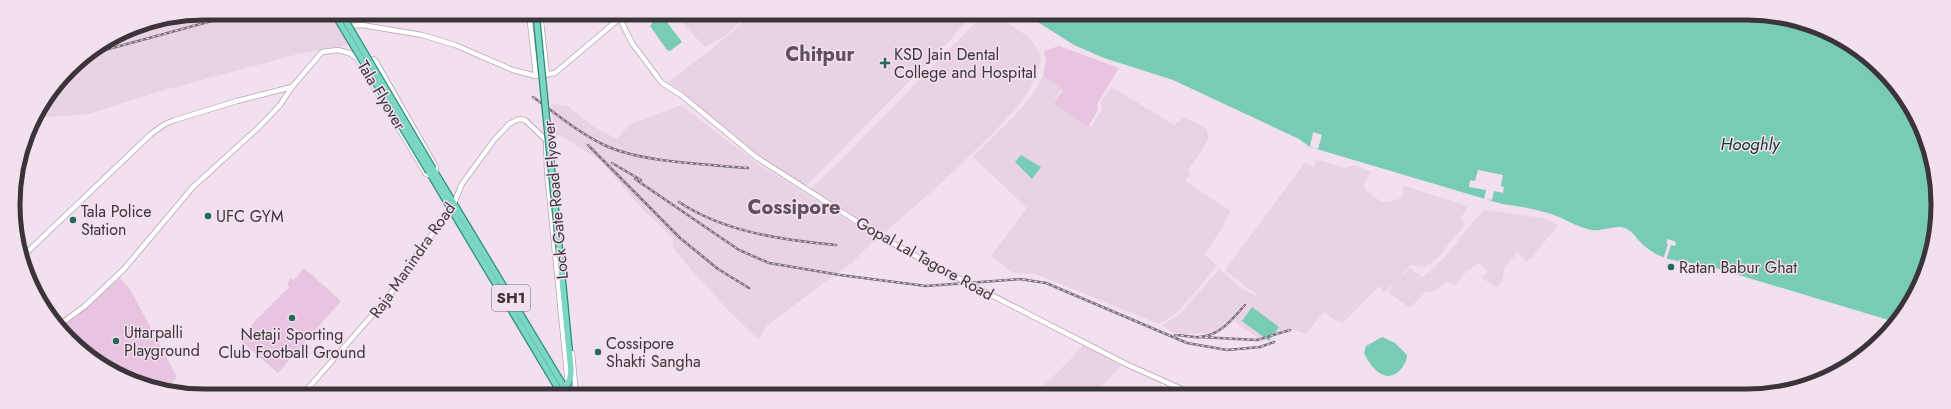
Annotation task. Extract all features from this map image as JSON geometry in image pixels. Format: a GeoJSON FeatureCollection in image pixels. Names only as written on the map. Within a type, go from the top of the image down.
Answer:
{"type":"FeatureCollection","features":[{"type":"Feature","properties":{"kind":"main road","name":"Tala Flyover"},"geometry":{"type":"LineString","coordinates":[[338,20],[433,173]]}},
{"type":"Feature","properties":{"kind":"main road","name":"Tala Flyover"},"geometry":{"type":"LineString","coordinates":[[345,20],[433,173]]}},
{"type":"Feature","properties":{"kind":"main road","name":"Lock Gate Road Flyover"},"geometry":{"type":"LineString","coordinates":[[537,20],[571,376],[566,389]]}},
{"type":"Feature","properties":{"kind":"main road","name":"SH1"},"geometry":{"type":"LineString","coordinates":[[433,173],[454,202],[563,389]]}},
{"type":"Feature","properties":{"kind":"main road","name":"SH1"},"geometry":{"type":"LineString","coordinates":[[433,173],[451,210],[563,389]]}},
{"type":"Feature","properties":{"kind":"street"},"geometry":{"type":"LineString","coordinates":[[530,20],[536,76]]}},
{"type":"Feature","properties":{"kind":"street"},"geometry":{"type":"LineString","coordinates":[[541,20],[547,75]]}},
{"type":"Feature","properties":{"kind":"street"},"geometry":{"type":"LineString","coordinates":[[348,26],[362,26],[422,35],[469,51],[514,70],[536,76],[555,73],[613,20]]}},
{"type":"Feature","properties":{"kind":"street","name":"Gopal Lal Tagore Road"},"geometry":{"type":"LineString","coordinates":[[620,20],[632,43],[662,83],[681,96],[756,157],[881,238],[1126,364],[1182,389]]}},
{"type":"Feature","properties":{"kind":"street"},"geometry":{"type":"LineString","coordinates":[[63,322],[85,306],[124,269],[193,187],[258,128],[280,105],[292,87],[325,50],[338,50],[350,53],[357,58],[361,66],[426,174],[433,173],[436,167],[375,60],[373,59],[361,66]]}},
{"type":"Feature","properties":{"kind":"street"},"geometry":{"type":"LineString","coordinates":[[27,254],[151,134],[165,124],[237,101],[292,87]]}},
{"type":"Feature","properties":{"kind":"street","name":"Raja Manindra Road"},"geometry":{"type":"LineString","coordinates":[[307,389],[389,296],[414,258],[451,210],[462,184],[494,140],[509,124],[519,119],[525,120],[552,146],[575,389]]}},
{"type":"Feature","properties":{"kind":"street"},"geometry":{"type":"LineString","coordinates":[[546,139],[547,172],[565,389]]}},
{"type":"Feature","properties":{"kind":"shaded area"},"geometry":{"type":"Polygon","coordinates":[[[192,20],[336,20],[349,45],[298,54],[154,93],[89,114],[42,118],[58,92],[74,74],[92,58],[123,39],[151,28],[192,20]]]}},
{"type":"Feature","properties":{"kind":"shaded area"},"geometry":{"type":"Polygon","coordinates":[[[680,20],[742,20],[728,34],[705,47],[680,20]]]}},
{"type":"Feature","properties":{"kind":"shaded area"},"geometry":{"type":"Polygon","coordinates":[[[746,20],[968,20],[952,38],[806,186],[758,156],[669,81],[708,52],[746,20]]]}},
{"type":"Feature","properties":{"kind":"shaded area"},"geometry":{"type":"Polygon","coordinates":[[[978,20],[1003,20],[1030,38],[1039,51],[1041,61],[1036,78],[1021,103],[950,175],[881,236],[809,190],[836,165],[978,20]]]}},
{"type":"Feature","properties":{"kind":"shaded area"},"geometry":{"type":"Polygon","coordinates":[[[1059,46],[1119,68],[1097,104],[1098,110],[1088,127],[1054,103],[1063,90],[1043,76],[1046,60],[1044,51],[1059,46]]]}},
{"type":"Feature","properties":{"kind":"shaded area"},"geometry":{"type":"Polygon","coordinates":[[[1043,76],[1062,89],[1055,100],[1091,127],[1102,109],[1102,99],[1112,87],[1174,125],[1184,117],[1206,128],[1209,139],[1188,170],[1191,174],[1185,181],[1230,211],[1222,228],[1205,254],[1217,266],[1177,313],[1159,324],[1046,278],[1034,274],[1013,273],[991,256],[1027,208],[973,157],[1016,114],[1034,92],[1043,76]]]}},
{"type":"Feature","properties":{"kind":"shaded area"},"geometry":{"type":"Polygon","coordinates":[[[551,103],[568,106],[594,127],[617,139],[629,125],[681,105],[758,164],[876,238],[852,263],[767,326],[758,339],[730,312],[692,271],[673,247],[673,238],[642,209],[601,161],[565,138],[554,134],[551,103]]]}},
{"type":"Feature","properties":{"kind":"shaded area"},"geometry":{"type":"Polygon","coordinates":[[[1317,160],[1346,168],[1354,165],[1371,172],[1363,185],[1369,193],[1380,201],[1390,202],[1401,198],[1404,186],[1468,206],[1461,218],[1465,225],[1438,257],[1426,267],[1411,265],[1384,293],[1379,286],[1343,323],[1336,321],[1324,312],[1306,334],[1291,329],[1270,336],[1258,338],[1234,321],[1247,305],[1243,304],[1221,327],[1208,333],[1187,334],[1171,332],[1162,325],[1180,314],[1219,269],[1241,288],[1255,296],[1256,293],[1225,270],[1305,163],[1314,168],[1317,160]]]}},
{"type":"Feature","properties":{"kind":"shaded area"},"geometry":{"type":"Polygon","coordinates":[[[1483,210],[1542,218],[1558,225],[1532,258],[1526,261],[1517,253],[1505,267],[1502,282],[1497,288],[1482,278],[1488,270],[1478,263],[1466,272],[1455,286],[1448,281],[1433,292],[1426,291],[1410,308],[1388,292],[1394,283],[1410,268],[1423,277],[1443,259],[1483,210]]]}},
{"type":"Feature","properties":{"kind":"shaded area","name":"Netaji Sporting Club Football Ground"},"geometry":{"type":"Polygon","coordinates":[[[304,268],[341,301],[278,373],[240,340],[254,322],[289,287],[287,284],[291,278],[294,280],[304,268]]]}},
{"type":"Feature","properties":{"kind":"shaded area","name":"Uttarpalli Playground"},"geometry":{"type":"Polygon","coordinates":[[[120,278],[131,291],[177,377],[170,385],[157,383],[123,370],[92,351],[64,324],[120,278]]]}},
{"type":"Feature","properties":{"kind":"shaded area"},"geometry":{"type":"Polygon","coordinates":[[[1083,345],[1121,366],[1099,389],[1040,389],[1083,345]]]}},
{"type":"Feature","properties":{"kind":"water"},"geometry":{"type":"Polygon","coordinates":[[[655,20],[665,20],[682,42],[670,51],[667,50],[650,26],[655,20]]]}},
{"type":"Feature","properties":{"kind":"water","name":"Hooghly"},"geometry":{"type":"Polygon","coordinates":[[[1034,20],[1759,20],[1794,26],[1828,39],[1859,58],[1877,74],[1893,92],[1906,112],[1917,134],[1925,157],[1931,192],[1931,217],[1925,252],[1912,286],[1900,307],[1890,320],[1702,264],[1660,256],[1647,248],[1635,235],[1623,227],[1591,230],[1545,212],[1502,204],[1310,147],[1299,139],[1173,80],[1104,58],[1074,45],[1034,20]]]}},
{"type":"Feature","properties":{"kind":"water"},"geometry":{"type":"Polygon","coordinates":[[[1021,155],[1041,167],[1032,179],[1015,162],[1021,155]]]}},
{"type":"Feature","properties":{"kind":"water"},"geometry":{"type":"Polygon","coordinates":[[[1252,307],[1279,327],[1269,341],[1242,321],[1252,307]]]}},
{"type":"Feature","properties":{"kind":"water"},"geometry":{"type":"Polygon","coordinates":[[[1382,337],[1395,343],[1407,355],[1406,361],[1401,369],[1390,376],[1380,373],[1375,369],[1364,353],[1366,346],[1382,337]]]}},
{"type":"Feature","properties":{"kind":"pier"},"geometry":{"type":"Polygon","coordinates":[[[1313,132],[1322,135],[1318,149],[1310,147],[1313,132]]]}},
{"type":"Feature","properties":{"kind":"pier"},"geometry":{"type":"Polygon","coordinates":[[[1478,170],[1503,175],[1501,186],[1504,187],[1503,193],[1494,191],[1492,200],[1484,199],[1486,190],[1469,187],[1470,180],[1475,181],[1478,170]]]}},
{"type":"Feature","properties":{"kind":"pier"},"geometry":{"type":"Polygon","coordinates":[[[1668,239],[1676,242],[1675,246],[1671,245],[1666,260],[1663,260],[1668,244],[1666,243],[1668,239]]]}},
{"type":"Feature","properties":{"kind":"railway"},"geometry":{"type":"LineString","coordinates":[[103,51],[215,20]]}},
{"type":"Feature","properties":{"kind":"railway"},"geometry":{"type":"LineString","coordinates":[[533,97],[586,135],[604,145],[620,151],[637,156],[674,162],[748,168]]}},
{"type":"Feature","properties":{"kind":"railway"},"geometry":{"type":"LineString","coordinates":[[588,145],[680,238],[718,269],[749,288]]}},
{"type":"Feature","properties":{"kind":"railway"},"geometry":{"type":"LineString","coordinates":[[612,163],[641,180]]}},
{"type":"Feature","properties":{"kind":"railway"},"geometry":{"type":"LineString","coordinates":[[635,179],[739,250],[769,263],[840,275],[926,286],[1020,279],[1046,283],[1187,343],[1227,350],[1260,347],[1274,342]]}},
{"type":"Feature","properties":{"kind":"railway"},"geometry":{"type":"LineString","coordinates":[[679,202],[715,221],[754,233],[836,245]]}},
{"type":"Feature","properties":{"kind":"railway"},"geometry":{"type":"LineString","coordinates":[[1175,335],[1197,337],[1207,336],[1226,326],[1245,305]]}},
{"type":"Feature","properties":{"kind":"railway"},"geometry":{"type":"LineString","coordinates":[[1199,337],[1257,340],[1290,330]]}},
{"type":"Feature","properties":{"kind":"place","name":"KSD Jain Dental College and Hospital"},"geometry":{"type":"Point","coordinates":[885,63]}},
{"type":"Feature","properties":{"kind":"place","name":"UFC GYM"},"geometry":{"type":"Point","coordinates":[208,216]}},
{"type":"Feature","properties":{"kind":"place","name":"Tala Police Station"},"geometry":{"type":"Point","coordinates":[73,220]}},
{"type":"Feature","properties":{"kind":"place","name":"Ratan Babur Ghat"},"geometry":{"type":"Point","coordinates":[1671,267]}},
{"type":"Feature","properties":{"kind":"place","name":"Netaji Sporting Club Football Ground"},"geometry":{"type":"Point","coordinates":[292,318]}},
{"type":"Feature","properties":{"kind":"place","name":"Uttarpalli Playground"},"geometry":{"type":"Point","coordinates":[116,341]}},
{"type":"Feature","properties":{"kind":"place","name":"Cossipore Shakti Sangha"},"geometry":{"type":"Point","coordinates":[598,352]}},
{"type":"Feature","properties":{"kind":"district","name":"Chitpur"},"geometry":{"type":"Point","coordinates":[820,54]}},
{"type":"Feature","properties":{"kind":"district","name":"Cossipore"},"geometry":{"type":"Point","coordinates":[794,207]}}]}
